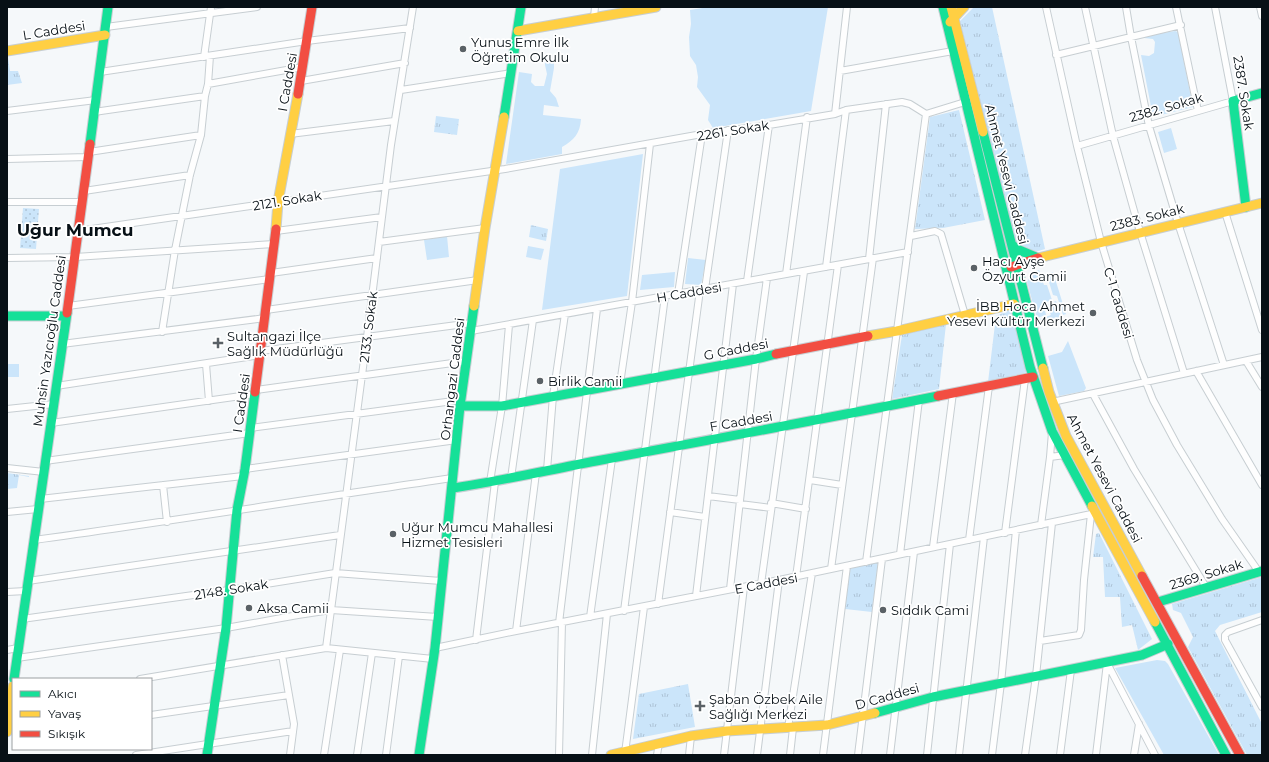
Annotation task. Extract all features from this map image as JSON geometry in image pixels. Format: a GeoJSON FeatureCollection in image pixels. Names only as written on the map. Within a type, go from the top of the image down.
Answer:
{"type":"FeatureCollection","features":[{"type":"Feature","properties":{"kind":"main road","name":"Muhsin Yazıcıoğlu Caddesi"},"geometry":{"type":"LineString","coordinates":[[14,678],[68,306],[73,257],[84,191],[108,7]]}},
{"type":"Feature","properties":{"kind":"main road","name":"I Caddesi"},"geometry":{"type":"LineString","coordinates":[[207,755],[213,706],[226,628],[237,510],[244,473],[266,314],[278,202],[301,81],[312,7]]}},
{"type":"Feature","properties":{"kind":"main road","name":"Orhangazi Caddesi"},"geometry":{"type":"LineString","coordinates":[[419,755],[435,648],[441,581],[471,327],[485,228],[512,73],[521,7]]}},
{"type":"Feature","properties":{"kind":"main road"},"geometry":{"type":"LineString","coordinates":[[518,31],[652,7]]}},
{"type":"Feature","properties":{"kind":"main road","name":"Ahmet Yesevi Caddesi"},"geometry":{"type":"LineString","coordinates":[[943,7],[951,21],[1012,245],[1052,402],[1066,436],[1158,602],[1240,755]]}},
{"type":"Feature","properties":{"kind":"main road","name":"Ahmet Yesevi Caddesi"},"geometry":{"type":"LineString","coordinates":[[951,7],[953,51],[1006,268],[1029,378],[1037,391],[1052,431],[1094,514],[1168,644],[1226,755]]}},
{"type":"Feature","properties":{"kind":"main road"},"geometry":{"type":"LineString","coordinates":[[951,21],[964,7]]}},
{"type":"Feature","properties":{"kind":"main road","name":"L Caddesi"},"geometry":{"type":"LineString","coordinates":[[7,51],[105,31]]}},
{"type":"Feature","properties":{"kind":"main road","name":"2382. Sokak"},"geometry":{"type":"LineString","coordinates":[[1233,101],[1262,93]]}},
{"type":"Feature","properties":{"kind":"main road","name":"2387. Sokak"},"geometry":{"type":"LineString","coordinates":[[1233,101],[1246,208]]}},
{"type":"Feature","properties":{"kind":"main road","name":"2383. Sokak"},"geometry":{"type":"LineString","coordinates":[[1006,268],[1038,258],[1140,232],[1262,203]]}},
{"type":"Feature","properties":{"kind":"main road"},"geometry":{"type":"LineString","coordinates":[[1012,245],[1019,250],[1038,258]]}},
{"type":"Feature","properties":{"kind":"main road"},"geometry":{"type":"LineString","coordinates":[[1014,304],[1029,312]]}},
{"type":"Feature","properties":{"kind":"main road","name":"G Caddesi"},"geometry":{"type":"LineString","coordinates":[[461,403],[476,407],[502,406],[862,338],[1014,304]]}},
{"type":"Feature","properties":{"kind":"main road"},"geometry":{"type":"LineString","coordinates":[[7,316],[66,316]]}},
{"type":"Feature","properties":{"kind":"main road","name":"F Caddesi"},"geometry":{"type":"LineString","coordinates":[[452,488],[493,482],[547,470],[782,427],[1045,375]]}},
{"type":"Feature","properties":{"kind":"main road","name":"2369. Sokak"},"geometry":{"type":"LineString","coordinates":[[1158,602],[1260,571]]}},
{"type":"Feature","properties":{"kind":"main road","name":"D Caddesi"},"geometry":{"type":"LineString","coordinates":[[611,755],[625,753],[658,743],[691,736],[727,731],[827,725],[862,717],[933,696],[1142,656],[1177,639]]}},
{"type":"Feature","properties":{"kind":"main road"},"geometry":{"type":"LineString","coordinates":[[1168,644],[1182,653],[1221,726],[1226,728]]}},
{"type":"Feature","properties":{"kind":"main road"},"geometry":{"type":"LineString","coordinates":[[7,732],[10,699]]}},
{"type":"Feature","properties":{"kind":"street"},"geometry":{"type":"LineString","coordinates":[[105,31],[210,10],[257,7]]}},
{"type":"Feature","properties":{"kind":"street","name":"2133. Sokak"},"geometry":{"type":"LineString","coordinates":[[326,648],[394,121],[401,90],[413,7]]}},
{"type":"Feature","properties":{"kind":"street"},"geometry":{"type":"LineString","coordinates":[[594,17],[595,7]]}},
{"type":"Feature","properties":{"kind":"street"},"geometry":{"type":"LineString","coordinates":[[835,114],[847,7]]}},
{"type":"Feature","properties":{"kind":"street","name":"C-1 Caddesi"},"geometry":{"type":"LineString","coordinates":[[1046,7],[1076,146],[1101,242],[1137,360],[1153,400],[1177,445],[1222,519],[1260,571]]}},
{"type":"Feature","properties":{"kind":"street"},"geometry":{"type":"LineString","coordinates":[[1085,7],[1113,136],[1140,232],[1184,373]]}},
{"type":"Feature","properties":{"kind":"street"},"geometry":{"type":"LineString","coordinates":[[1126,7],[1149,126],[1178,223],[1224,364]]}},
{"type":"Feature","properties":{"kind":"street"},"geometry":{"type":"LineString","coordinates":[[1176,7],[1198,111]]}},
{"type":"Feature","properties":{"kind":"street","name":"2387. Sokak"},"geometry":{"type":"LineString","coordinates":[[1215,7],[1233,101]]}},
{"type":"Feature","properties":{"kind":"street"},"geometry":{"type":"LineString","coordinates":[[1260,7],[1262,16]]}},
{"type":"Feature","properties":{"kind":"street"},"geometry":{"type":"LineString","coordinates":[[162,332],[181,217],[190,175],[201,136],[204,96],[208,84],[207,57],[210,10]]}},
{"type":"Feature","properties":{"kind":"street"},"geometry":{"type":"LineString","coordinates":[[1056,55],[1181,25]]}},
{"type":"Feature","properties":{"kind":"street"},"geometry":{"type":"LineString","coordinates":[[100,72],[307,41],[410,28]]}},
{"type":"Feature","properties":{"kind":"street"},"geometry":{"type":"LineString","coordinates":[[840,71],[953,51]]}},
{"type":"Feature","properties":{"kind":"street"},"geometry":{"type":"LineString","coordinates":[[301,81],[405,63]]}},
{"type":"Feature","properties":{"kind":"street"},"geometry":{"type":"LineString","coordinates":[[208,84],[303,67]]}},
{"type":"Feature","properties":{"kind":"street"},"geometry":{"type":"LineString","coordinates":[[401,90],[512,73]]}},
{"type":"Feature","properties":{"kind":"street"},"geometry":{"type":"LineString","coordinates":[[94,112],[204,96]]}},
{"type":"Feature","properties":{"kind":"street"},"geometry":{"type":"LineString","coordinates":[[7,111],[96,100]]}},
{"type":"Feature","properties":{"kind":"street","name":"2382. Sokak"},"geometry":{"type":"LineString","coordinates":[[1076,146],[1233,101]]}},
{"type":"Feature","properties":{"kind":"street","name":"2261. Sokak"},"geometry":{"type":"LineString","coordinates":[[496,170],[702,134],[835,114],[846,110],[886,104],[902,102],[910,104],[926,114]]}},
{"type":"Feature","properties":{"kind":"street"},"geometry":{"type":"LineString","coordinates":[[866,562],[926,114],[965,102]]}},
{"type":"Feature","properties":{"kind":"street"},"geometry":{"type":"LineString","coordinates":[[831,569],[862,338],[886,104]]}},
{"type":"Feature","properties":{"kind":"street"},"geometry":{"type":"LineString","coordinates":[[826,267],[846,110]]}},
{"type":"Feature","properties":{"kind":"street"},"geometry":{"type":"LineString","coordinates":[[786,274],[807,118]]}},
{"type":"Feature","properties":{"kind":"street"},"geometry":{"type":"LineString","coordinates":[[290,134],[394,121]]}},
{"type":"Feature","properties":{"kind":"street"},"geometry":{"type":"LineString","coordinates":[[747,282],[769,125]]}},
{"type":"Feature","properties":{"kind":"street"},"geometry":{"type":"LineString","coordinates":[[658,604],[689,371],[728,130]]}},
{"type":"Feature","properties":{"kind":"street"},"geometry":{"type":"LineString","coordinates":[[678,294],[702,134]]}},
{"type":"Feature","properties":{"kind":"street"},"geometry":{"type":"LineString","coordinates":[[7,159],[89,154],[201,136]]}},
{"type":"Feature","properties":{"kind":"street"},"geometry":{"type":"LineString","coordinates":[[620,384],[632,302],[650,144]]}},
{"type":"Feature","properties":{"kind":"street","name":"2121. Sokak"},"geometry":{"type":"LineString","coordinates":[[78,231],[496,170]]}},
{"type":"Feature","properties":{"kind":"street"},"geometry":{"type":"LineString","coordinates":[[84,191],[190,175]]}},
{"type":"Feature","properties":{"kind":"street"},"geometry":{"type":"LineString","coordinates":[[7,202],[82,202]]}},
{"type":"Feature","properties":{"kind":"street"},"geometry":{"type":"LineString","coordinates":[[1225,212],[1262,330]]}},
{"type":"Feature","properties":{"kind":"street"},"geometry":{"type":"LineString","coordinates":[[276,231],[382,217]]}},
{"type":"Feature","properties":{"kind":"street"},"geometry":{"type":"LineString","coordinates":[[379,242],[485,228]]}},
{"type":"Feature","properties":{"kind":"street"},"geometry":{"type":"LineString","coordinates":[[910,236],[935,231],[941,234],[965,315]]}},
{"type":"Feature","properties":{"kind":"street"},"geometry":{"type":"LineString","coordinates":[[7,258],[73,257],[274,244]]}},
{"type":"Feature","properties":{"kind":"street","name":"H Caddesi"},"geometry":{"type":"LineString","coordinates":[[56,386],[206,364],[260,353],[367,337],[509,324],[804,272],[908,252]]}},
{"type":"Feature","properties":{"kind":"street"},"geometry":{"type":"LineString","coordinates":[[68,306],[168,293],[377,258]]}},
{"type":"Feature","properties":{"kind":"street"},"geometry":{"type":"LineString","coordinates":[[796,577],[838,265]]}},
{"type":"Feature","properties":{"kind":"street"},"geometry":{"type":"LineString","coordinates":[[760,584],[804,272]]}},
{"type":"Feature","properties":{"kind":"street"},"geometry":{"type":"LineString","coordinates":[[730,590],[756,359],[767,278]]}},
{"type":"Feature","properties":{"kind":"street"},"geometry":{"type":"LineString","coordinates":[[62,344],[162,332],[371,295],[478,280]]}},
{"type":"Feature","properties":{"kind":"street"},"geometry":{"type":"LineString","coordinates":[[696,596],[733,284]]}},
{"type":"Feature","properties":{"kind":"street"},"geometry":{"type":"LineString","coordinates":[[624,610],[665,296]]}},
{"type":"Feature","properties":{"kind":"street"},"geometry":{"type":"LineString","coordinates":[[559,755],[560,622],[597,308]]}},
{"type":"Feature","properties":{"kind":"street"},"geometry":{"type":"LineString","coordinates":[[547,470],[553,396],[565,314]]}},
{"type":"Feature","properties":{"kind":"street"},"geometry":{"type":"LineString","coordinates":[[512,478],[533,320]]}},
{"type":"Feature","properties":{"kind":"street"},"geometry":{"type":"LineString","coordinates":[[476,640],[502,406],[509,324]]}},
{"type":"Feature","properties":{"kind":"street"},"geometry":{"type":"LineString","coordinates":[[1052,402],[1262,357]]}},
{"type":"Feature","properties":{"kind":"street"},"geometry":{"type":"LineString","coordinates":[[51,423],[210,401],[255,392],[467,361]]}},
{"type":"Feature","properties":{"kind":"street"},"geometry":{"type":"LineString","coordinates":[[1246,361],[1262,387]]}},
{"type":"Feature","properties":{"kind":"street"},"geometry":{"type":"LineString","coordinates":[[206,364],[210,401]]}},
{"type":"Feature","properties":{"kind":"street"},"geometry":{"type":"LineString","coordinates":[[1196,371],[1262,485]]}},
{"type":"Feature","properties":{"kind":"street"},"geometry":{"type":"LineString","coordinates":[[1005,533],[1029,378]]}},
{"type":"Feature","properties":{"kind":"street"},"geometry":{"type":"LineString","coordinates":[[969,540],[989,386]]}},
{"type":"Feature","properties":{"kind":"street"},"geometry":{"type":"LineString","coordinates":[[933,548],[953,393]]}},
{"type":"Feature","properties":{"kind":"street"},"geometry":{"type":"LineString","coordinates":[[1093,394],[1134,469],[1206,587]]}},
{"type":"Feature","properties":{"kind":"street"},"geometry":{"type":"LineString","coordinates":[[900,554],[919,400]]}},
{"type":"Feature","properties":{"kind":"street"},"geometry":{"type":"LineString","coordinates":[[45,461],[356,414],[461,403]]}},
{"type":"Feature","properties":{"kind":"street"},"geometry":{"type":"LineString","coordinates":[[7,409],[54,404]]}},
{"type":"Feature","properties":{"kind":"street"},"geometry":{"type":"LineString","coordinates":[[1041,525],[1052,431]]}},
{"type":"Feature","properties":{"kind":"street"},"geometry":{"type":"LineString","coordinates":[[40,499],[163,485],[351,455],[457,440]]}},
{"type":"Feature","properties":{"kind":"street"},"geometry":{"type":"LineString","coordinates":[[1050,457],[1065,456]]}},
{"type":"Feature","properties":{"kind":"street"},"geometry":{"type":"LineString","coordinates":[[590,617],[612,459]]}},
{"type":"Feature","properties":{"kind":"street"},"geometry":{"type":"LineString","coordinates":[[7,468],[44,472]]}},
{"type":"Feature","properties":{"kind":"street"},"geometry":{"type":"LineString","coordinates":[[516,631],[536,473]]}},
{"type":"Feature","properties":{"kind":"street"},"geometry":{"type":"LineString","coordinates":[[34,540],[167,522],[346,493],[453,478]]}},
{"type":"Feature","properties":{"kind":"street"},"geometry":{"type":"LineString","coordinates":[[810,480],[842,485]]}},
{"type":"Feature","properties":{"kind":"street"},"geometry":{"type":"LineString","coordinates":[[163,485],[167,522]]}},
{"type":"Feature","properties":{"kind":"street"},"geometry":{"type":"LineString","coordinates":[[708,496],[740,502],[806,509]]}},
{"type":"Feature","properties":{"kind":"street"},"geometry":{"type":"LineString","coordinates":[[7,512],[38,510]]}},
{"type":"Feature","properties":{"kind":"street"},"geometry":{"type":"LineString","coordinates":[[670,512],[705,517]]}},
{"type":"Feature","properties":{"kind":"street"},"geometry":{"type":"LineString","coordinates":[[1040,641],[1080,635],[1084,580],[1094,514]]}},
{"type":"Feature","properties":{"kind":"street","name":"E Caddesi"},"geometry":{"type":"LineString","coordinates":[[435,648],[560,622],[812,574],[900,554],[1094,514]]}},
{"type":"Feature","properties":{"kind":"street"},"geometry":{"type":"LineString","coordinates":[[1025,755],[1036,676],[1052,523]]}},
{"type":"Feature","properties":{"kind":"street"},"geometry":{"type":"LineString","coordinates":[[992,755],[1001,683],[1016,530]]}},
{"type":"Feature","properties":{"kind":"street"},"geometry":{"type":"LineString","coordinates":[[7,592],[27,586],[340,535]]}},
{"type":"Feature","properties":{"kind":"street"},"geometry":{"type":"LineString","coordinates":[[959,755],[965,690],[984,537]]}},
{"type":"Feature","properties":{"kind":"street"},"geometry":{"type":"LineString","coordinates":[[927,755],[950,544]]}},
{"type":"Feature","properties":{"kind":"street"},"geometry":{"type":"LineString","coordinates":[[890,755],[914,552]]}},
{"type":"Feature","properties":{"kind":"street"},"geometry":{"type":"LineString","coordinates":[[858,755],[882,559]]}},
{"type":"Feature","properties":{"kind":"street"},"geometry":{"type":"LineString","coordinates":[[823,755],[847,566]]}},
{"type":"Feature","properties":{"kind":"street","name":"2148. Sokak"},"geometry":{"type":"LineString","coordinates":[[22,618],[229,590],[335,573],[441,581]]}},
{"type":"Feature","properties":{"kind":"street"},"geometry":{"type":"LineString","coordinates":[[790,755],[791,728],[812,574]]}},
{"type":"Feature","properties":{"kind":"street"},"geometry":{"type":"LineString","coordinates":[[757,755],[779,580]]}},
{"type":"Feature","properties":{"kind":"street"},"geometry":{"type":"LineString","coordinates":[[724,755],[744,587]]}},
{"type":"Feature","properties":{"kind":"street"},"geometry":{"type":"LineString","coordinates":[[625,753],[644,607]]}},
{"type":"Feature","properties":{"kind":"street"},"geometry":{"type":"LineString","coordinates":[[7,650],[18,653],[226,628],[331,610],[438,617]]}},
{"type":"Feature","properties":{"kind":"street"},"geometry":{"type":"LineString","coordinates":[[592,755],[607,614]]}},
{"type":"Feature","properties":{"kind":"street"},"geometry":{"type":"LineString","coordinates":[[1262,620],[1228,632],[1225,635],[1225,640],[1262,707]]}},
{"type":"Feature","properties":{"kind":"street"},"geometry":{"type":"LineString","coordinates":[[147,678],[220,667],[326,648],[433,659]]}},
{"type":"Feature","properties":{"kind":"street"},"geometry":{"type":"LineString","coordinates":[[324,755],[340,650]]}},
{"type":"Feature","properties":{"kind":"street"},"geometry":{"type":"LineString","coordinates":[[357,755],[372,653]]}},
{"type":"Feature","properties":{"kind":"street"},"geometry":{"type":"LineString","coordinates":[[282,655],[292,710],[293,731],[290,755]]}},
{"type":"Feature","properties":{"kind":"street"},"geometry":{"type":"LineString","coordinates":[[386,755],[399,656]]}},
{"type":"Feature","properties":{"kind":"street"},"geometry":{"type":"LineString","coordinates":[[1107,663],[1155,755]]}},
{"type":"Feature","properties":{"kind":"street"},"geometry":{"type":"LineString","coordinates":[[1096,755],[1107,663]]}},
{"type":"Feature","properties":{"kind":"street"},"geometry":{"type":"LineString","coordinates":[[1060,755],[1071,670]]}},
{"type":"Feature","properties":{"kind":"street"},"geometry":{"type":"LineString","coordinates":[[152,715],[289,695]]}},
{"type":"Feature","properties":{"kind":"street"},"geometry":{"type":"LineString","coordinates":[[1134,755],[1139,724]]}},
{"type":"Feature","properties":{"kind":"street"},"geometry":{"type":"LineString","coordinates":[[136,755],[293,731]]}},
{"type":"Feature","properties":{"kind":"street"},"geometry":{"type":"LineString","coordinates":[[689,755],[691,736]]}},
{"type":"Feature","properties":{"kind":"street"},"geometry":{"type":"LineString","coordinates":[[657,755],[658,743]]}},
{"type":"Feature","properties":{"kind":"green space"},"geometry":{"type":"Polygon","coordinates":[[[709,7],[828,7],[811,111],[713,128],[708,120],[710,105],[697,87],[698,77],[696,65],[690,56],[689,37],[691,24],[690,10],[709,7]]]}},
{"type":"Feature","properties":{"kind":"green space"},"geometry":{"type":"Polygon","coordinates":[[[974,7],[992,7],[1045,249],[1035,252],[1016,242],[960,21],[974,7]]]}},
{"type":"Feature","properties":{"kind":"green space"},"geometry":{"type":"Polygon","coordinates":[[[1175,31],[1178,32],[1193,107],[1153,117],[1141,55],[1149,56],[1154,53],[1155,42],[1153,39],[1144,38],[1144,36],[1175,31]]]}},
{"type":"Feature","properties":{"kind":"green space"},"geometry":{"type":"Polygon","coordinates":[[[7,57],[10,71],[18,71],[22,83],[7,85],[7,57]]]}},
{"type":"Feature","properties":{"kind":"green space"},"geometry":{"type":"Polygon","coordinates":[[[549,58],[554,61],[550,91],[556,98],[559,107],[544,105],[543,115],[581,119],[578,133],[570,142],[562,147],[562,154],[506,164],[519,72],[532,74],[531,82],[535,86],[544,86],[547,74],[545,59],[549,58]]]}},
{"type":"Feature","properties":{"kind":"green space"},"geometry":{"type":"Polygon","coordinates":[[[959,110],[985,220],[943,228],[915,229],[930,117],[959,110]]]}},
{"type":"Feature","properties":{"kind":"green space"},"geometry":{"type":"Polygon","coordinates":[[[436,116],[459,119],[457,135],[434,132],[436,116]]]}},
{"type":"Feature","properties":{"kind":"green space"},"geometry":{"type":"Polygon","coordinates":[[[1171,128],[1177,149],[1164,153],[1158,132],[1171,128]]]}},
{"type":"Feature","properties":{"kind":"green space"},"geometry":{"type":"Polygon","coordinates":[[[643,154],[627,296],[542,310],[560,169],[643,154]]]}},
{"type":"Feature","properties":{"kind":"green space"},"geometry":{"type":"Polygon","coordinates":[[[23,208],[39,209],[36,249],[20,248],[23,208]]]}},
{"type":"Feature","properties":{"kind":"green space"},"geometry":{"type":"Polygon","coordinates":[[[531,225],[548,229],[546,241],[529,237],[531,225]]]}},
{"type":"Feature","properties":{"kind":"green space"},"geometry":{"type":"Polygon","coordinates":[[[447,236],[449,257],[427,260],[424,240],[447,236]]]}},
{"type":"Feature","properties":{"kind":"green space"},"geometry":{"type":"Polygon","coordinates":[[[528,246],[544,249],[541,260],[526,257],[528,246]]]}},
{"type":"Feature","properties":{"kind":"green space"},"geometry":{"type":"Polygon","coordinates":[[[688,258],[706,260],[701,285],[685,284],[688,258]]]}},
{"type":"Feature","properties":{"kind":"green space"},"geometry":{"type":"Polygon","coordinates":[[[1039,270],[1044,285],[1047,285],[1052,300],[1043,303],[1046,315],[1037,318],[1027,282],[1032,273],[1039,270]]]}},
{"type":"Feature","properties":{"kind":"green space"},"geometry":{"type":"Polygon","coordinates":[[[675,272],[674,287],[640,290],[642,275],[675,272]]]}},
{"type":"Feature","properties":{"kind":"green space"},"geometry":{"type":"Polygon","coordinates":[[[1053,272],[1066,314],[1063,315],[1057,296],[1053,295],[1048,279],[1045,279],[1044,274],[1053,272]]]}},
{"type":"Feature","properties":{"kind":"green space"},"geometry":{"type":"Polygon","coordinates":[[[1056,301],[1061,317],[1042,323],[1040,319],[1051,315],[1047,305],[1056,301]]]}},
{"type":"Feature","properties":{"kind":"green space"},"geometry":{"type":"Polygon","coordinates":[[[1010,310],[1028,372],[988,382],[996,316],[1010,310]]]}},
{"type":"Feature","properties":{"kind":"green space"},"geometry":{"type":"Polygon","coordinates":[[[946,324],[939,389],[892,399],[902,335],[946,324]]]}},
{"type":"Feature","properties":{"kind":"green space"},"geometry":{"type":"Polygon","coordinates":[[[1068,341],[1086,388],[1084,391],[1059,396],[1048,356],[1062,352],[1068,341]]]}},
{"type":"Feature","properties":{"kind":"green space"},"geometry":{"type":"Polygon","coordinates":[[[7,364],[19,364],[19,377],[7,377],[7,364]]]}},
{"type":"Feature","properties":{"kind":"green space"},"geometry":{"type":"Polygon","coordinates":[[[7,473],[29,476],[29,477],[19,475],[17,488],[7,489],[7,473]]]}},
{"type":"Feature","properties":{"kind":"green space"},"geometry":{"type":"Polygon","coordinates":[[[1099,533],[1152,639],[1138,650],[1132,625],[1122,627],[1120,597],[1105,597],[1103,557],[1093,557],[1096,534],[1099,533]]]}},
{"type":"Feature","properties":{"kind":"green space"},"geometry":{"type":"Polygon","coordinates":[[[878,562],[872,612],[845,609],[849,569],[878,562]]]}},
{"type":"Feature","properties":{"kind":"green space"},"geometry":{"type":"Polygon","coordinates":[[[1262,577],[1262,612],[1220,625],[1215,631],[1262,724],[1262,755],[1247,755],[1188,647],[1193,637],[1181,613],[1173,610],[1172,604],[1262,577]]]}},
{"type":"Feature","properties":{"kind":"green space"},"geometry":{"type":"Polygon","coordinates":[[[1157,660],[1165,661],[1168,664],[1219,755],[1164,755],[1115,668],[1157,660]]]}},
{"type":"Feature","properties":{"kind":"green space"},"geometry":{"type":"Polygon","coordinates":[[[688,684],[695,727],[633,739],[639,694],[688,684]]]}},
{"type":"Feature","properties":{"kind":"traffic: fast"},"geometry":{"type":"LineString","coordinates":[[90,144],[108,7]]}},
{"type":"Feature","properties":{"kind":"traffic: fast"},"geometry":{"type":"LineString","coordinates":[[504,117],[521,7]]}},
{"type":"Feature","properties":{"kind":"traffic: fast"},"geometry":{"type":"LineString","coordinates":[[943,7],[1030,367],[1052,431],[1092,506]]}},
{"type":"Feature","properties":{"kind":"traffic: fast"},"geometry":{"type":"LineString","coordinates":[[1246,207],[1233,101],[1262,93]]}},
{"type":"Feature","properties":{"kind":"traffic: fast"},"geometry":{"type":"LineString","coordinates":[[983,132],[1043,368]]}},
{"type":"Feature","properties":{"kind":"traffic: fast"},"geometry":{"type":"LineString","coordinates":[[1012,245],[1019,250],[1038,258]]}},
{"type":"Feature","properties":{"kind":"traffic: fast"},"geometry":{"type":"LineString","coordinates":[[419,755],[435,648],[460,406],[474,306]]}},
{"type":"Feature","properties":{"kind":"traffic: fast"},"geometry":{"type":"LineString","coordinates":[[14,678],[67,313]]}},
{"type":"Feature","properties":{"kind":"traffic: fast"},"geometry":{"type":"LineString","coordinates":[[7,316],[66,316]]}},
{"type":"Feature","properties":{"kind":"traffic: fast"},"geometry":{"type":"LineString","coordinates":[[460,406],[502,406],[776,354]]}},
{"type":"Feature","properties":{"kind":"traffic: fast"},"geometry":{"type":"LineString","coordinates":[[207,755],[226,628],[237,510],[245,469],[255,392]]}},
{"type":"Feature","properties":{"kind":"traffic: fast"},"geometry":{"type":"LineString","coordinates":[[453,488],[507,479],[938,396]]}},
{"type":"Feature","properties":{"kind":"traffic: fast"},"geometry":{"type":"LineString","coordinates":[[1158,602],[1262,571]]}},
{"type":"Feature","properties":{"kind":"traffic: fast"},"geometry":{"type":"LineString","coordinates":[[1155,622],[1226,755]]}},
{"type":"Feature","properties":{"kind":"traffic: fast"},"geometry":{"type":"LineString","coordinates":[[875,713],[933,697],[1142,655],[1168,644]]}},
{"type":"Feature","properties":{"kind":"traffic: slow"},"geometry":{"type":"LineString","coordinates":[[518,31],[656,7]]}},
{"type":"Feature","properties":{"kind":"traffic: slow"},"geometry":{"type":"LineString","coordinates":[[951,7],[983,132]]}},
{"type":"Feature","properties":{"kind":"traffic: slow"},"geometry":{"type":"LineString","coordinates":[[950,22],[964,7]]}},
{"type":"Feature","properties":{"kind":"traffic: slow"},"geometry":{"type":"LineString","coordinates":[[7,51],[105,35]]}},
{"type":"Feature","properties":{"kind":"traffic: slow"},"geometry":{"type":"LineString","coordinates":[[276,229],[278,202],[298,94]]}},
{"type":"Feature","properties":{"kind":"traffic: slow"},"geometry":{"type":"LineString","coordinates":[[474,306],[485,228],[504,117]]}},
{"type":"Feature","properties":{"kind":"traffic: slow"},"geometry":{"type":"LineString","coordinates":[[1038,258],[1262,203]]}},
{"type":"Feature","properties":{"kind":"traffic: slow"},"geometry":{"type":"LineString","coordinates":[[868,336],[897,331],[1014,304]]}},
{"type":"Feature","properties":{"kind":"traffic: slow"},"geometry":{"type":"LineString","coordinates":[[1043,368],[1049,392],[1066,436],[1142,576]]}},
{"type":"Feature","properties":{"kind":"traffic: slow"},"geometry":{"type":"LineString","coordinates":[[1092,506],[1155,622]]}},
{"type":"Feature","properties":{"kind":"traffic: slow"},"geometry":{"type":"LineString","coordinates":[[7,732],[12,694]]}},
{"type":"Feature","properties":{"kind":"traffic: slow"},"geometry":{"type":"LineString","coordinates":[[611,755],[691,736],[727,731],[827,725],[875,713]]}},
{"type":"Feature","properties":{"kind":"traffic: jam"},"geometry":{"type":"LineString","coordinates":[[298,94],[312,7]]}},
{"type":"Feature","properties":{"kind":"traffic: jam"},"geometry":{"type":"LineString","coordinates":[[67,313],[90,144]]}},
{"type":"Feature","properties":{"kind":"traffic: jam"},"geometry":{"type":"LineString","coordinates":[[255,392],[276,229]]}},
{"type":"Feature","properties":{"kind":"traffic: jam"},"geometry":{"type":"LineString","coordinates":[[1011,267],[1038,258]]}},
{"type":"Feature","properties":{"kind":"traffic: jam"},"geometry":{"type":"LineString","coordinates":[[776,354],[868,336]]}},
{"type":"Feature","properties":{"kind":"traffic: jam"},"geometry":{"type":"LineString","coordinates":[[938,396],[1033,377]]}},
{"type":"Feature","properties":{"kind":"traffic: jam"},"geometry":{"type":"LineString","coordinates":[[1142,576],[1240,755]]}},
{"type":"Feature","properties":{"kind":"place","name":"Yunus Emre İlk Öğretim Okulu"},"geometry":{"type":"Point","coordinates":[463,49]}},
{"type":"Feature","properties":{"kind":"place","name":"Hacı Ayşe Özyurt Camii"},"geometry":{"type":"Point","coordinates":[974,268]}},
{"type":"Feature","properties":{"kind":"place","name":"İBB Hoca Ahmet Yesevi Kültür Merkezi"},"geometry":{"type":"Point","coordinates":[1093,313]}},
{"type":"Feature","properties":{"kind":"place","name":"Sultangazi İlçe Sağlık Müdürlüğü"},"geometry":{"type":"Point","coordinates":[218,343]}},
{"type":"Feature","properties":{"kind":"place","name":"Birlik Camii"},"geometry":{"type":"Point","coordinates":[540,381]}},
{"type":"Feature","properties":{"kind":"place","name":"Uğur Mumcu Mahallesi Hizmet Tesisleri"},"geometry":{"type":"Point","coordinates":[393,534]}},
{"type":"Feature","properties":{"kind":"place","name":"Aksa Camii"},"geometry":{"type":"Point","coordinates":[249,608]}},
{"type":"Feature","properties":{"kind":"place","name":"Sıddık Cami"},"geometry":{"type":"Point","coordinates":[883,610]}},
{"type":"Feature","properties":{"kind":"place","name":"Şaban Özbek Aile Sağlığı Merkezi"},"geometry":{"type":"Point","coordinates":[700,706]}},
{"type":"Feature","properties":{"kind":"district","name":"Uğur Mumcu"},"geometry":{"type":"Point","coordinates":[75,230]}}]}
